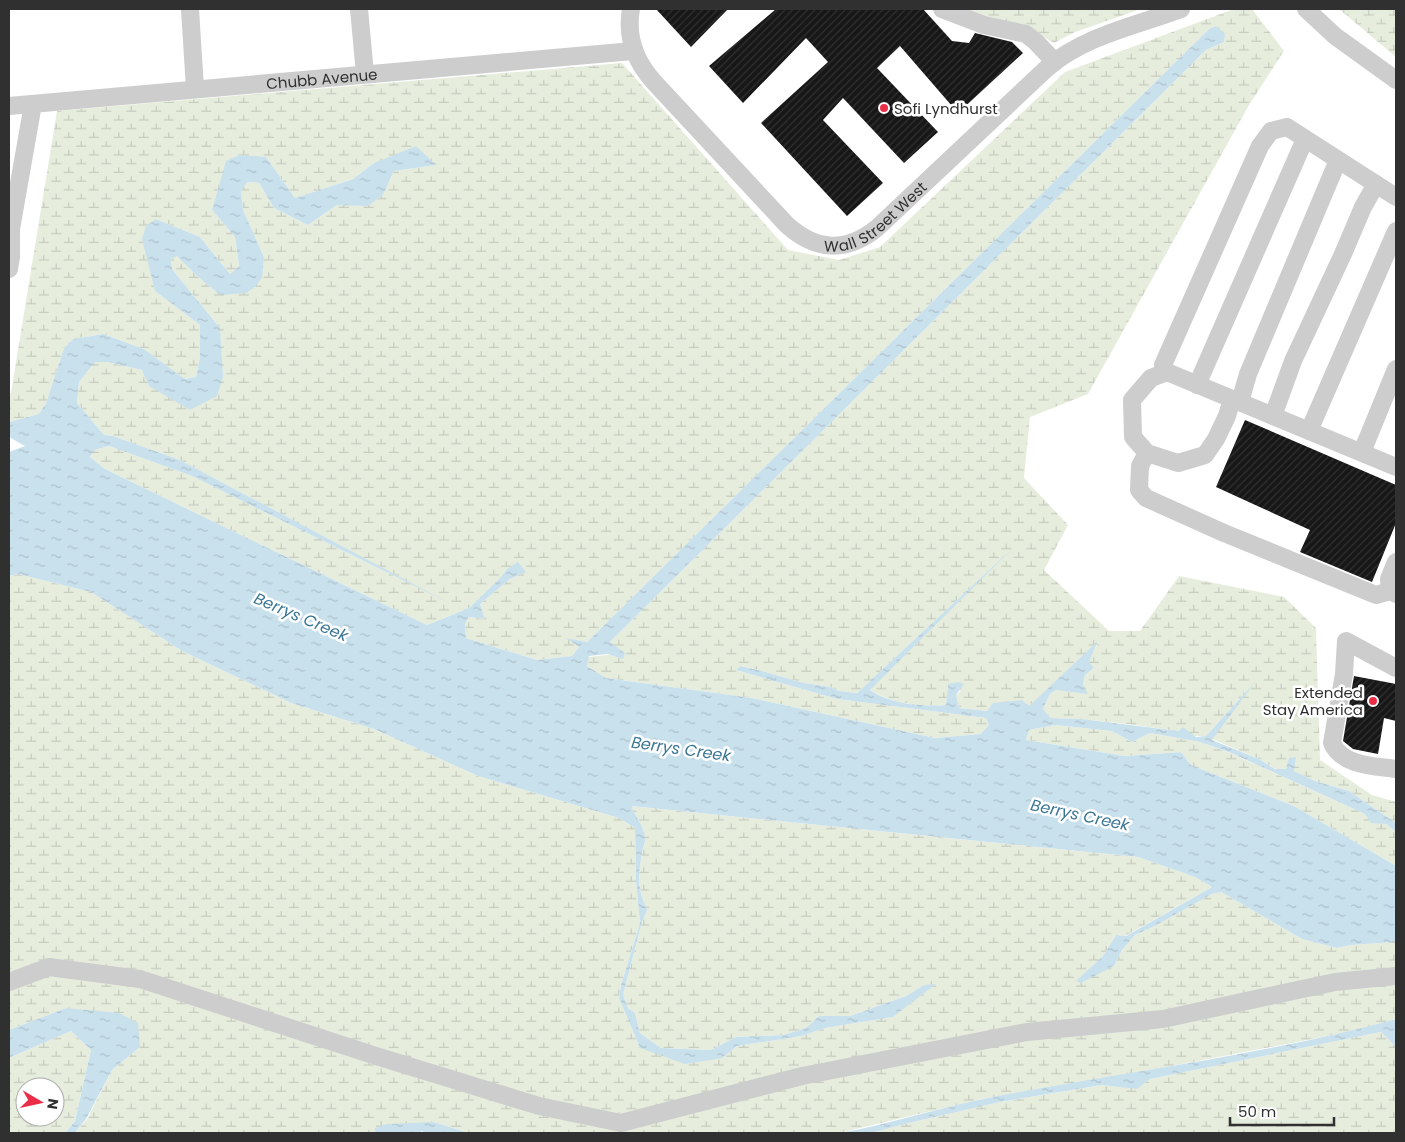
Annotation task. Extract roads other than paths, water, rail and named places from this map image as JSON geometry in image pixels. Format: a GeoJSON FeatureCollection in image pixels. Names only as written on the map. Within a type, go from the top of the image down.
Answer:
{"type":"FeatureCollection","features":[{"type":"Feature","properties":{"kind":"street"},"geometry":{"type":"LineString","coordinates":[[190,9],[195,89]]}},
{"type":"Feature","properties":{"kind":"street"},"geometry":{"type":"LineString","coordinates":[[359,9],[366,74]]}},
{"type":"Feature","properties":{"kind":"street","name":"Wall Street West"},"geometry":{"type":"LineString","coordinates":[[631,9],[630,33],[634,51],[642,68],[781,220],[808,241],[832,246],[858,241],[877,228],[1055,62],[1071,50],[1090,41],[1181,9]]}},
{"type":"Feature","properties":{"kind":"street"},"geometry":{"type":"LineString","coordinates":[[942,9],[984,25],[1026,34],[1055,62]]}},
{"type":"Feature","properties":{"kind":"street"},"geometry":{"type":"LineString","coordinates":[[1306,9],[1335,36],[1396,80]]}},
{"type":"Feature","properties":{"kind":"street","name":"Chubb Avenue"},"geometry":{"type":"LineString","coordinates":[[9,106],[634,51]]}},
{"type":"Feature","properties":{"kind":"street"},"geometry":{"type":"LineString","coordinates":[[9,269],[11,229],[33,104]]}},
{"type":"Feature","properties":{"kind":"street"},"geometry":{"type":"LineString","coordinates":[[1396,197],[1287,127],[1271,131],[1260,146],[1163,365],[1167,372],[1396,467]]}},
{"type":"Feature","properties":{"kind":"street"},"geometry":{"type":"LineString","coordinates":[[1197,384],[1306,139]]}},
{"type":"Feature","properties":{"kind":"street"},"geometry":{"type":"LineString","coordinates":[[1167,372],[1151,378],[1132,400],[1133,436],[1147,453],[1178,462],[1204,455],[1220,432],[1236,401],[1338,160]]}},
{"type":"Feature","properties":{"kind":"street"},"geometry":{"type":"LineString","coordinates":[[1273,416],[1293,361],[1343,254],[1363,206],[1376,184]]}},
{"type":"Feature","properties":{"kind":"street"},"geometry":{"type":"LineString","coordinates":[[1309,430],[1396,231]]}},
{"type":"Feature","properties":{"kind":"street"},"geometry":{"type":"LineString","coordinates":[[1362,452],[1396,369]]}},
{"type":"Feature","properties":{"kind":"street"},"geometry":{"type":"LineString","coordinates":[[1147,453],[1140,466],[1139,490],[1146,498],[1224,533],[1376,595],[1393,592],[1389,579],[1396,562]]}},
{"type":"Feature","properties":{"kind":"street"},"geometry":{"type":"LineString","coordinates":[[1396,668],[1346,641],[1344,674],[1332,743],[1336,750],[1352,761],[1396,769]]}},
{"type":"Feature","properties":{"kind":"street"},"geometry":{"type":"LineString","coordinates":[[9,982],[48,967],[140,979],[376,1056],[539,1106],[621,1123],[802,1076],[1027,1032],[1163,1019],[1335,982],[1396,976]]}},
{"type":"Feature","properties":{"kind":"water","name":"Berrys Creek"},"geometry":{"type":"Polygon","coordinates":[[[1216,26],[1225,34],[1224,42],[1206,50],[610,642],[625,653],[623,659],[608,654],[589,656],[587,666],[606,678],[752,698],[935,738],[980,734],[989,725],[986,718],[837,699],[736,670],[740,666],[804,683],[857,693],[1016,545],[870,690],[887,699],[906,704],[946,705],[948,684],[958,682],[964,684],[956,695],[959,708],[987,711],[993,703],[1022,700],[1029,706],[1098,641],[1089,662],[1094,668],[1085,675],[1083,685],[1088,694],[1056,690],[1050,694],[1043,709],[1051,718],[1081,719],[1179,731],[1183,727],[1196,737],[1206,736],[1256,681],[1212,740],[1259,759],[1275,769],[1286,769],[1289,758],[1296,757],[1294,771],[1315,781],[1349,791],[1396,823],[1396,832],[1386,824],[1371,823],[1365,814],[1231,753],[1200,742],[1150,733],[1132,742],[1112,731],[1055,725],[1029,730],[1026,740],[1125,756],[1181,752],[1191,765],[1294,806],[1396,866],[1396,942],[1351,945],[1337,948],[1302,939],[1221,892],[1212,894],[1135,935],[1122,950],[1114,966],[1081,983],[1076,981],[1103,956],[1116,935],[1126,936],[1212,887],[1195,877],[1138,857],[631,806],[641,825],[645,838],[639,882],[647,910],[642,922],[623,995],[628,1008],[635,1013],[640,1033],[661,1048],[711,1050],[736,1037],[783,1035],[806,1028],[819,1016],[850,1016],[906,996],[924,985],[936,984],[893,1017],[825,1028],[802,1036],[737,1046],[722,1058],[685,1064],[640,1048],[619,998],[621,985],[640,923],[636,881],[635,828],[619,818],[478,776],[374,729],[291,703],[182,651],[91,592],[18,574],[9,576],[9,452],[25,446],[9,437],[9,422],[39,414],[46,403],[64,348],[73,339],[103,334],[144,349],[185,379],[196,377],[200,357],[200,325],[155,291],[142,239],[146,226],[156,219],[200,237],[230,274],[239,266],[235,237],[212,210],[226,161],[239,155],[266,157],[295,198],[353,179],[374,163],[416,146],[436,165],[394,171],[383,195],[368,206],[337,205],[308,225],[274,208],[259,183],[248,182],[241,190],[243,210],[264,257],[262,278],[255,287],[246,293],[220,295],[177,256],[171,259],[172,269],[220,328],[223,377],[217,396],[190,410],[149,386],[142,370],[107,362],[95,362],[79,382],[77,403],[104,435],[113,436],[180,460],[449,603],[192,476],[109,446],[94,450],[90,457],[105,469],[427,625],[469,608],[507,569],[518,562],[526,572],[510,579],[480,604],[485,619],[469,617],[465,624],[466,638],[537,660],[572,656],[579,647],[566,638],[587,642],[1209,29],[1216,26]]]}},
{"type":"Feature","properties":{"kind":"water"},"geometry":{"type":"Polygon","coordinates":[[[66,1008],[119,1013],[138,1023],[140,1047],[112,1070],[86,1119],[75,1133],[65,1133],[75,1121],[91,1050],[71,1031],[9,1058],[9,1030],[66,1008]]]}},
{"type":"Feature","properties":{"kind":"water"},"geometry":{"type":"Polygon","coordinates":[[[1396,1019],[1396,1047],[1381,1032],[1150,1079],[1137,1089],[1102,1085],[1000,1102],[871,1133],[839,1133],[983,1099],[1294,1043],[1396,1019]]]}},
{"type":"Feature","properties":{"kind":"water"},"geometry":{"type":"Polygon","coordinates":[[[434,1122],[469,1133],[425,1133],[422,1131],[418,1133],[375,1133],[375,1128],[387,1124],[434,1122]]]}},
{"type":"Feature","properties":{"kind":"place","name":"Sofi Lyndhurst"},"geometry":{"type":"Point","coordinates":[884,108]}},
{"type":"Feature","properties":{"kind":"place","name":"Extended Stay America"},"geometry":{"type":"Point","coordinates":[1373,701]}}]}
